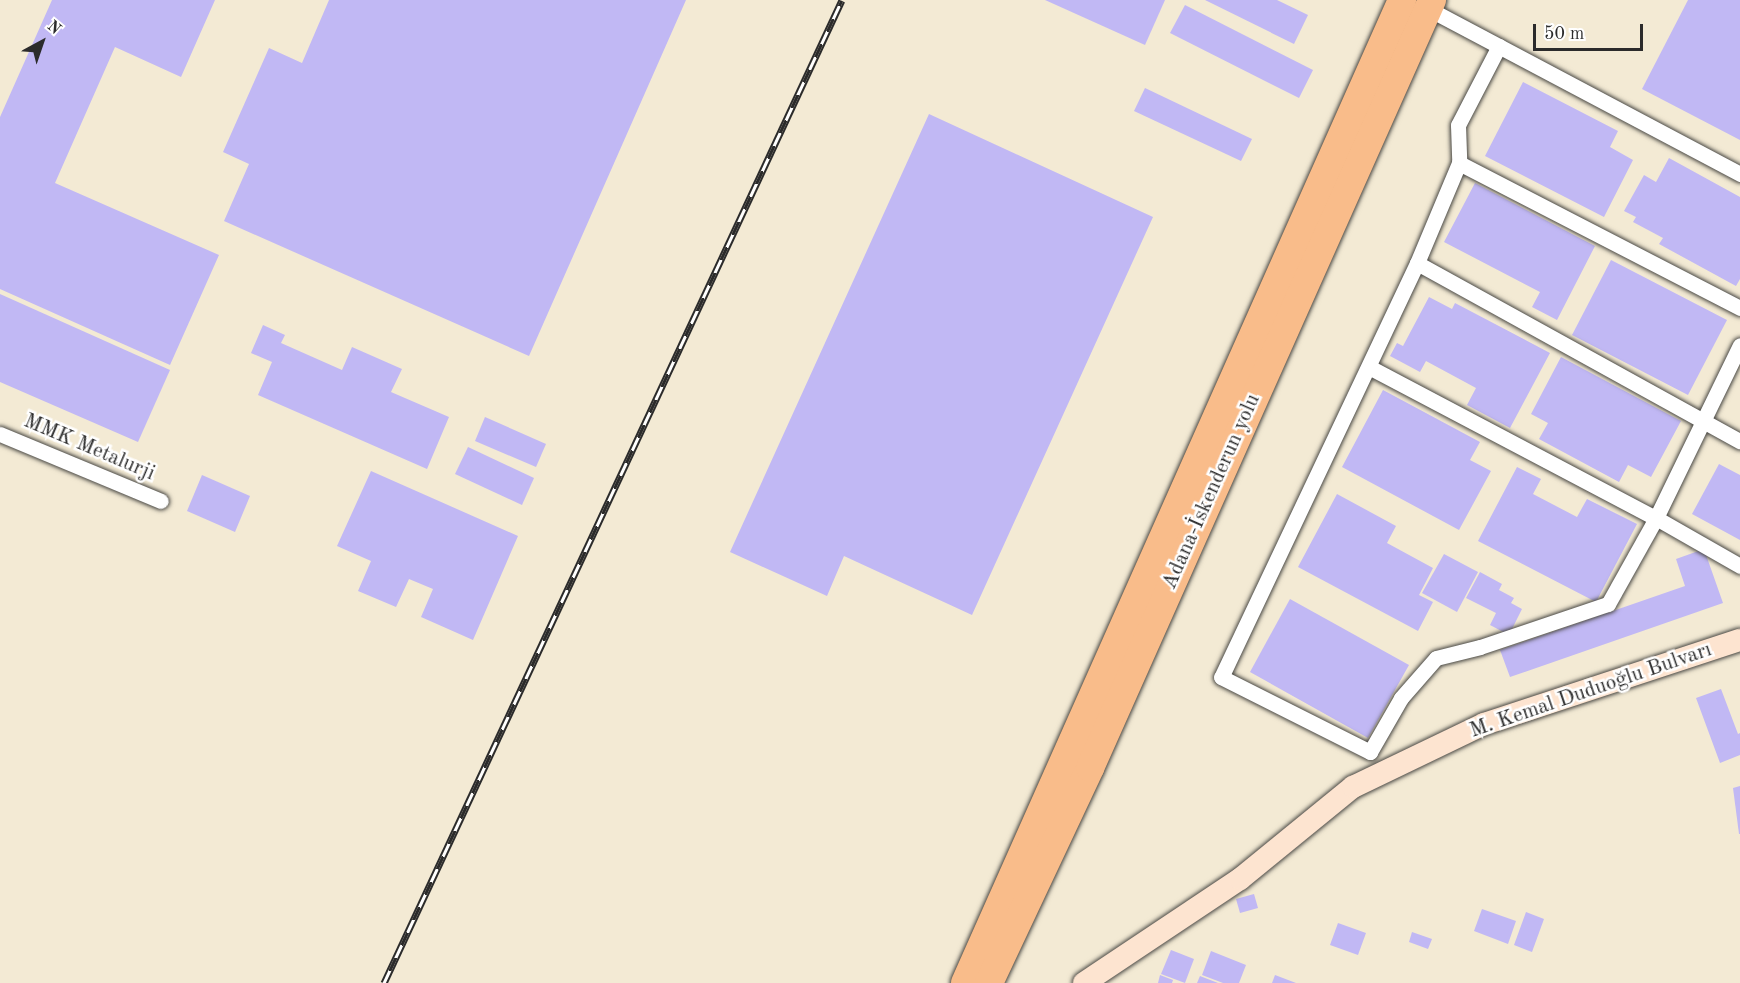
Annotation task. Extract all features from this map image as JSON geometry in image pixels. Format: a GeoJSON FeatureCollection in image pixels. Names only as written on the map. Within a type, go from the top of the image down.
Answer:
{"type":"FeatureCollection","features":[{"type":"Feature","properties":{"kind":"highway"},"geometry":{"type":"LineString","coordinates":[[965,983],[1065,755],[1099,711],[1419,2]]}},
{"type":"Feature","properties":{"kind":"highway"},"geometry":{"type":"LineString","coordinates":[[989,983],[1090,768],[1099,711]]}},
{"type":"Feature","properties":{"kind":"street"},"geometry":{"type":"LineString","coordinates":[[1419,2],[1740,174]]}},
{"type":"Feature","properties":{"kind":"street"},"geometry":{"type":"LineString","coordinates":[[1499,46],[1458,125],[1459,163],[1418,263],[1221,677],[1370,752],[1401,698],[1436,658],[1480,647],[1608,604],[1656,518],[1740,345]]}},
{"type":"Feature","properties":{"kind":"street"},"geometry":{"type":"LineString","coordinates":[[1459,163],[1740,308]]}},
{"type":"Feature","properties":{"kind":"street"},"geometry":{"type":"LineString","coordinates":[[1418,263],[1740,441]]}},
{"type":"Feature","properties":{"kind":"street"},"geometry":{"type":"LineString","coordinates":[[1369,367],[1656,518],[1740,566]]}},
{"type":"Feature","properties":{"kind":"street","name":"MMK Metalurji"},"geometry":{"type":"LineString","coordinates":[[0,434],[161,501]]}},
{"type":"Feature","properties":{"kind":"street","name":"M. Kemal Duduoğlu Bulvarı"},"geometry":{"type":"LineString","coordinates":[[1086,983],[1240,879],[1353,787],[1484,724],[1740,640]]}},
{"type":"Feature","properties":{"kind":"building"},"geometry":{"type":"Polygon","coordinates":[[[52,0],[215,0],[181,77],[115,47],[55,183],[219,255],[170,365],[0,289],[0,117],[52,0]]]}},
{"type":"Feature","properties":{"kind":"building"},"geometry":{"type":"Polygon","coordinates":[[[329,0],[686,0],[529,356],[224,221],[249,164],[223,152],[269,48],[302,63],[329,0]]]}},
{"type":"Feature","properties":{"kind":"building"},"geometry":{"type":"Polygon","coordinates":[[[1045,0],[1165,0],[1145,45],[1045,0]]]}},
{"type":"Feature","properties":{"kind":"building"},"geometry":{"type":"Polygon","coordinates":[[[1205,0],[1277,0],[1308,15],[1294,44],[1205,0]]]}},
{"type":"Feature","properties":{"kind":"building"},"geometry":{"type":"Polygon","coordinates":[[[1688,0],[1740,0],[1740,140],[1642,89],[1688,0]]]}},
{"type":"Feature","properties":{"kind":"building"},"geometry":{"type":"Polygon","coordinates":[[[1185,5],[1313,70],[1299,98],[1170,33],[1185,5]]]}},
{"type":"Feature","properties":{"kind":"building"},"geometry":{"type":"Polygon","coordinates":[[[1523,82],[1618,131],[1610,147],[1633,160],[1604,217],[1485,156],[1523,82]]]}},
{"type":"Feature","properties":{"kind":"building"},"geometry":{"type":"Polygon","coordinates":[[[1145,88],[1252,139],[1241,161],[1134,111],[1145,88]]]}},
{"type":"Feature","properties":{"kind":"building"},"geometry":{"type":"Polygon","coordinates":[[[929,114],[1153,217],[972,615],[844,556],[827,596],[730,552],[929,114]]]}},
{"type":"Feature","properties":{"kind":"building"},"geometry":{"type":"Polygon","coordinates":[[[1669,158],[1740,197],[1740,279],[1736,286],[1659,244],[1663,238],[1633,222],[1636,217],[1624,211],[1644,175],[1656,182],[1669,158]]]}},
{"type":"Feature","properties":{"kind":"building"},"geometry":{"type":"Polygon","coordinates":[[[1475,183],[1595,246],[1557,320],[1532,307],[1540,292],[1444,242],[1475,183]]]}},
{"type":"Feature","properties":{"kind":"building"},"geometry":{"type":"Polygon","coordinates":[[[1611,260],[1727,320],[1688,395],[1572,335],[1611,260]]]}},
{"type":"Feature","properties":{"kind":"building"},"geometry":{"type":"Polygon","coordinates":[[[0,294],[170,370],[138,442],[0,382],[0,294]]]}},
{"type":"Feature","properties":{"kind":"building"},"geometry":{"type":"Polygon","coordinates":[[[1429,297],[1452,309],[1455,303],[1550,353],[1510,428],[1467,405],[1476,388],[1426,361],[1420,372],[1390,356],[1397,343],[1403,346],[1429,297]]]}},
{"type":"Feature","properties":{"kind":"building"},"geometry":{"type":"Polygon","coordinates":[[[263,325],[285,335],[281,343],[342,370],[352,347],[402,369],[391,392],[449,417],[427,469],[258,395],[272,362],[251,353],[263,325]]]}},
{"type":"Feature","properties":{"kind":"building"},"geometry":{"type":"Polygon","coordinates":[[[1561,357],[1681,421],[1651,477],[1628,465],[1619,482],[1539,439],[1548,423],[1531,414],[1561,357]]]}},
{"type":"Feature","properties":{"kind":"building"},"geometry":{"type":"Polygon","coordinates":[[[1383,390],[1480,442],[1470,460],[1491,471],[1459,530],[1342,467],[1383,390]]]}},
{"type":"Feature","properties":{"kind":"building"},"geometry":{"type":"Polygon","coordinates":[[[485,417],[546,444],[536,467],[475,441],[485,417]]]}},
{"type":"Feature","properties":{"kind":"building"},"geometry":{"type":"Polygon","coordinates":[[[468,447],[534,478],[522,505],[455,474],[468,447]]]}},
{"type":"Feature","properties":{"kind":"building"},"geometry":{"type":"Polygon","coordinates":[[[1719,464],[1740,475],[1740,540],[1692,514],[1719,464]]]}},
{"type":"Feature","properties":{"kind":"building"},"geometry":{"type":"Polygon","coordinates":[[[1517,467],[1541,479],[1533,494],[1577,517],[1587,499],[1637,524],[1596,602],[1478,541],[1517,467]]]}},
{"type":"Feature","properties":{"kind":"building"},"geometry":{"type":"Polygon","coordinates":[[[371,471],[518,536],[473,640],[421,617],[433,589],[409,579],[396,607],[358,591],[371,561],[337,546],[371,471]]]}},
{"type":"Feature","properties":{"kind":"building"},"geometry":{"type":"Polygon","coordinates":[[[202,475],[250,496],[235,532],[187,511],[202,475]]]}},
{"type":"Feature","properties":{"kind":"building"},"geometry":{"type":"Polygon","coordinates":[[[1337,494],[1396,526],[1387,543],[1433,568],[1419,595],[1433,602],[1418,631],[1298,567],[1337,494]]]}},
{"type":"Feature","properties":{"kind":"building"},"geometry":{"type":"Polygon","coordinates":[[[1704,549],[1723,603],[1510,677],[1500,650],[1685,586],[1676,559],[1704,549]]]}},
{"type":"Feature","properties":{"kind":"building"},"geometry":{"type":"Polygon","coordinates":[[[1444,554],[1478,572],[1457,612],[1422,593],[1444,554]]]}},
{"type":"Feature","properties":{"kind":"building"},"geometry":{"type":"Polygon","coordinates":[[[1480,572],[1502,584],[1499,590],[1514,598],[1511,603],[1522,609],[1509,635],[1490,625],[1496,613],[1466,598],[1480,572]]]}},
{"type":"Feature","properties":{"kind":"building"},"geometry":{"type":"Polygon","coordinates":[[[1290,599],[1409,665],[1368,738],[1250,672],[1290,599]]]}},
{"type":"Feature","properties":{"kind":"building"},"geometry":{"type":"Polygon","coordinates":[[[1721,689],[1738,734],[1740,733],[1740,755],[1720,763],[1696,698],[1721,689]]]}},
{"type":"Feature","properties":{"kind":"building"},"geometry":{"type":"Polygon","coordinates":[[[1740,786],[1740,834],[1739,834],[1733,788],[1740,786]]]}},
{"type":"Feature","properties":{"kind":"building"},"geometry":{"type":"Polygon","coordinates":[[[1254,894],[1258,908],[1240,913],[1236,899],[1254,894]]]}},
{"type":"Feature","properties":{"kind":"building"},"geometry":{"type":"Polygon","coordinates":[[[1482,909],[1516,921],[1508,944],[1474,931],[1482,909]]]}},
{"type":"Feature","properties":{"kind":"building"},"geometry":{"type":"Polygon","coordinates":[[[1526,912],[1544,919],[1532,952],[1514,945],[1526,912]]]}},
{"type":"Feature","properties":{"kind":"building"},"geometry":{"type":"Polygon","coordinates":[[[1338,923],[1366,933],[1358,955],[1330,945],[1338,923]]]}},
{"type":"Feature","properties":{"kind":"building"},"geometry":{"type":"Polygon","coordinates":[[[1412,932],[1432,939],[1428,949],[1409,942],[1412,932]]]}},
{"type":"Feature","properties":{"kind":"building"},"geometry":{"type":"Polygon","coordinates":[[[1171,950],[1194,959],[1185,983],[1161,974],[1171,950]]]}},
{"type":"Feature","properties":{"kind":"building"},"geometry":{"type":"Polygon","coordinates":[[[1211,951],[1246,965],[1239,983],[1223,983],[1202,975],[1211,951]]]}},
{"type":"Feature","properties":{"kind":"building"},"geometry":{"type":"Polygon","coordinates":[[[1160,975],[1173,980],[1172,983],[1158,983],[1160,975]]]}},
{"type":"Feature","properties":{"kind":"building"},"geometry":{"type":"Polygon","coordinates":[[[1275,975],[1296,983],[1272,983],[1275,975]]]}},
{"type":"Feature","properties":{"kind":"building"},"geometry":{"type":"Polygon","coordinates":[[[1200,976],[1218,983],[1197,983],[1200,976]]]}},
{"type":"Feature","properties":{"kind":"railway"},"geometry":{"type":"LineString","coordinates":[[384,983],[842,0]]}}]}
